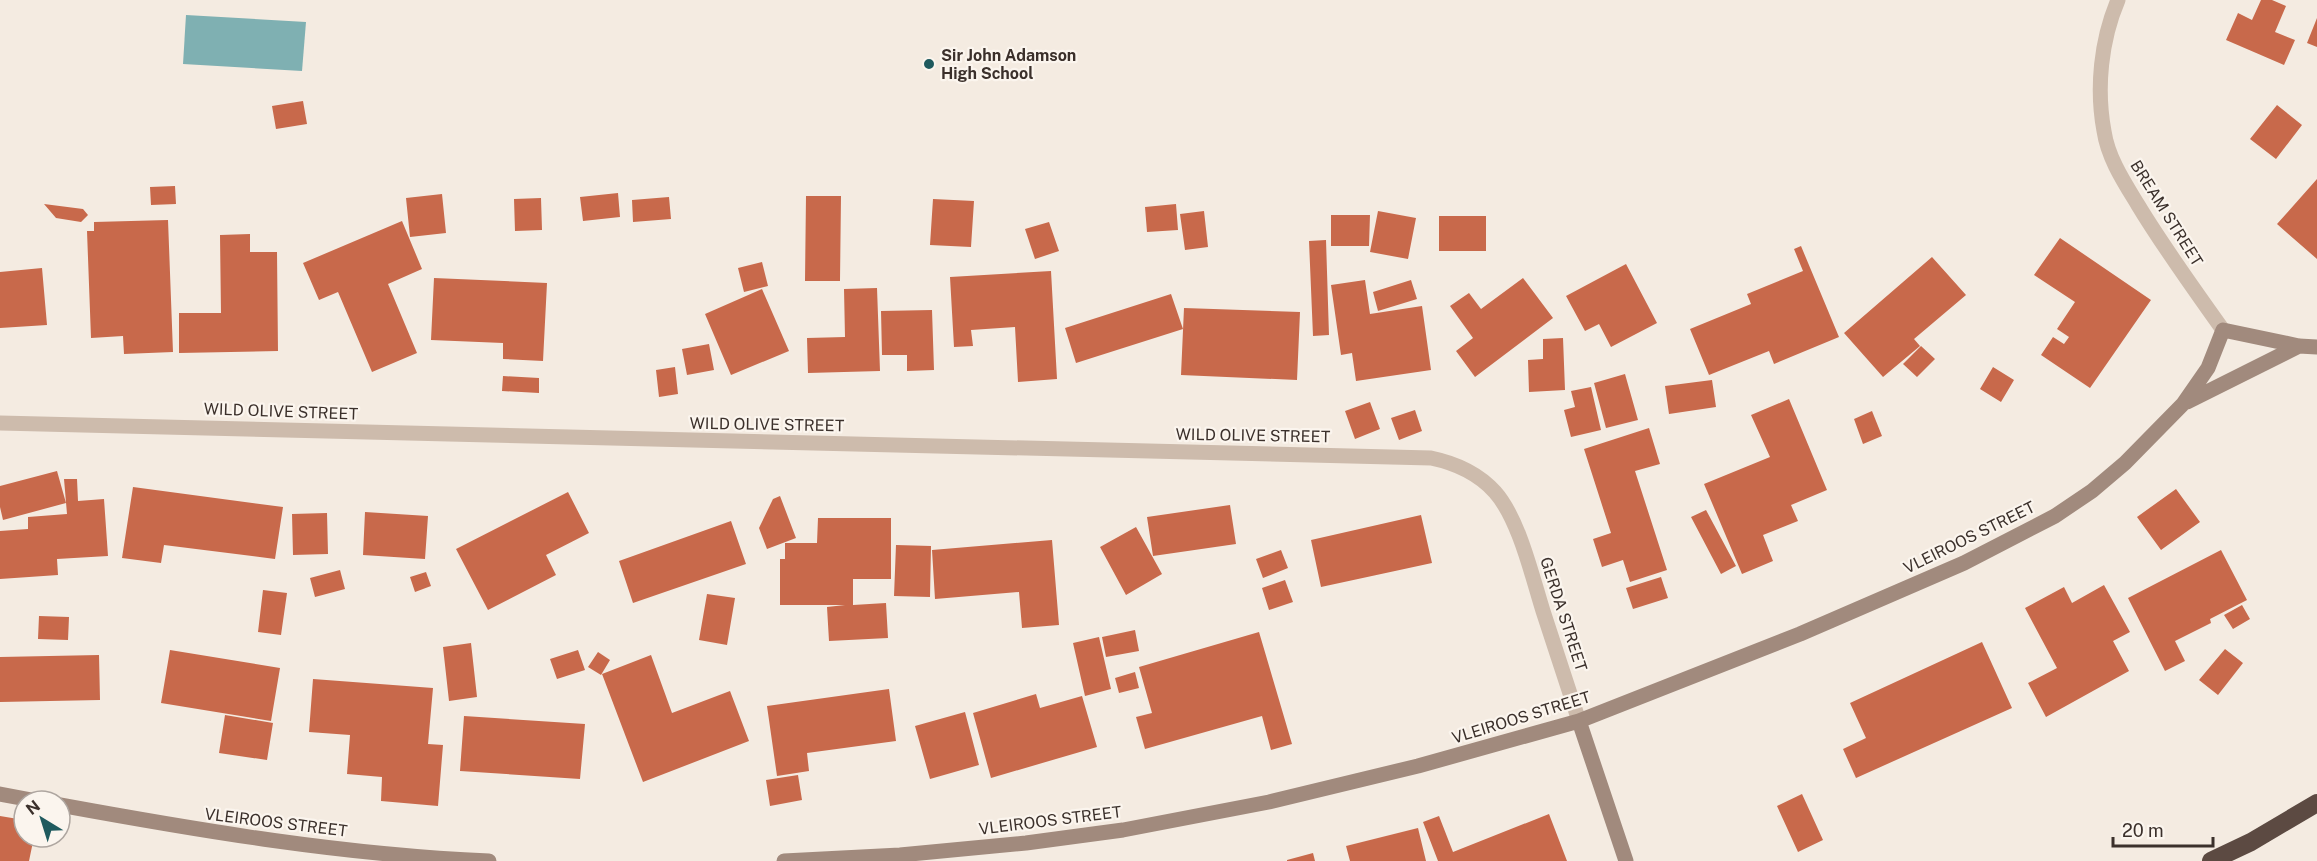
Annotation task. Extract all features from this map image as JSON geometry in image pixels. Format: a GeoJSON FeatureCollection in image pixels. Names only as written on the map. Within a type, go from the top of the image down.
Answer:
{"type":"FeatureCollection","features":[{"type":"Feature","properties":{"kind":"highway"},"geometry":{"type":"LineString","coordinates":[[2211,861],[2251,842],[2317,803]]}},
{"type":"Feature","properties":{"kind":"street","name":"BREAM STREET"},"geometry":{"type":"LineString","coordinates":[[2118,0],[2103,51],[2100,93],[2104,132],[2111,156],[2157,237],[2223,330]]}},
{"type":"Feature","properties":{"kind":"street"},"geometry":{"type":"LineString","coordinates":[[2223,330],[2299,346],[2317,347]]}},
{"type":"Feature","properties":{"kind":"street","name":"VLEIROOS STREET"},"geometry":{"type":"LineString","coordinates":[[784,861],[900,855],[1026,843],[1123,830],[1269,802],[1418,766],[1579,721],[1800,634],[2020,536],[2055,516],[2092,491],[2125,463],[2182,404],[2208,368],[2223,330]]}},
{"type":"Feature","properties":{"kind":"street"},"geometry":{"type":"LineString","coordinates":[[2182,404],[2299,346]]}},
{"type":"Feature","properties":{"kind":"street","name":"WILD OLIVE STREET"},"geometry":{"type":"LineString","coordinates":[[0,423],[1431,458],[1464,468],[1480,479],[1496,493],[1510,516]]}},
{"type":"Feature","properties":{"kind":"street","name":"GERDA STREET"},"geometry":{"type":"LineString","coordinates":[[1510,516],[1527,559],[1626,861]]}},
{"type":"Feature","properties":{"kind":"street","name":"VLEIROOS STREET"},"geometry":{"type":"LineString","coordinates":[[72,807],[187,828],[300,844],[489,861]]}},
{"type":"Feature","properties":{"kind":"water"},"geometry":{"type":"Polygon","coordinates":[[[186,15],[306,22],[302,71],[183,64],[186,15]]]}},
{"type":"Feature","properties":{"kind":"building"},"geometry":{"type":"Polygon","coordinates":[[[2261,0],[2272,0],[2286,6],[2275,32],[2295,40],[2284,65],[2226,40],[2238,13],[2252,20],[2261,0]]]}},
{"type":"Feature","properties":{"kind":"building"},"geometry":{"type":"Polygon","coordinates":[[[2317,18],[2317,47],[2307,43],[2317,18]]]}},
{"type":"Feature","properties":{"kind":"building"},"geometry":{"type":"Polygon","coordinates":[[[303,101],[307,124],[276,129],[272,106],[303,101]]]}},
{"type":"Feature","properties":{"kind":"building"},"geometry":{"type":"Polygon","coordinates":[[[2277,105],[2302,125],[2276,159],[2250,139],[2277,105]]]}},
{"type":"Feature","properties":{"kind":"building"},"geometry":{"type":"Polygon","coordinates":[[[2317,179],[2317,259],[2277,224],[2317,179]]]}},
{"type":"Feature","properties":{"kind":"building"},"geometry":{"type":"Polygon","coordinates":[[[175,186],[176,204],[151,205],[150,187],[175,186]]]}},
{"type":"Feature","properties":{"kind":"building"},"geometry":{"type":"Polygon","coordinates":[[[618,193],[620,217],[583,221],[580,197],[618,193]]]}},
{"type":"Feature","properties":{"kind":"building"},"geometry":{"type":"Polygon","coordinates":[[[442,194],[446,233],[410,237],[406,198],[442,194]]]}},
{"type":"Feature","properties":{"kind":"building"},"geometry":{"type":"Polygon","coordinates":[[[806,196],[841,196],[840,281],[805,281],[806,196]]]}},
{"type":"Feature","properties":{"kind":"building"},"geometry":{"type":"Polygon","coordinates":[[[669,197],[671,219],[633,222],[632,200],[669,197]]]}},
{"type":"Feature","properties":{"kind":"building"},"geometry":{"type":"Polygon","coordinates":[[[541,198],[542,230],[515,231],[514,199],[541,198]]]}},
{"type":"Feature","properties":{"kind":"building"},"geometry":{"type":"Polygon","coordinates":[[[933,199],[974,201],[971,247],[930,245],[933,199]]]}},
{"type":"Feature","properties":{"kind":"building"},"geometry":{"type":"Polygon","coordinates":[[[44,204],[83,209],[88,215],[81,222],[56,218],[44,204]]]}},
{"type":"Feature","properties":{"kind":"building"},"geometry":{"type":"Polygon","coordinates":[[[1176,204],[1178,230],[1147,232],[1145,207],[1176,204]]]}},
{"type":"Feature","properties":{"kind":"building"},"geometry":{"type":"Polygon","coordinates":[[[1204,211],[1208,247],[1185,250],[1180,214],[1204,211]]]}},
{"type":"Feature","properties":{"kind":"building"},"geometry":{"type":"Polygon","coordinates":[[[1378,211],[1416,218],[1408,259],[1370,252],[1378,211]]]}},
{"type":"Feature","properties":{"kind":"building"},"geometry":{"type":"Polygon","coordinates":[[[1331,215],[1370,215],[1369,246],[1331,246],[1331,215]]]}},
{"type":"Feature","properties":{"kind":"building"},"geometry":{"type":"Polygon","coordinates":[[[1439,216],[1486,216],[1486,251],[1439,251],[1439,216]]]}},
{"type":"Feature","properties":{"kind":"building"},"geometry":{"type":"Polygon","coordinates":[[[168,220],[173,352],[124,354],[123,336],[91,338],[87,231],[94,231],[94,222],[168,220]]]}},
{"type":"Feature","properties":{"kind":"building"},"geometry":{"type":"Polygon","coordinates":[[[402,221],[422,269],[388,284],[417,353],[372,372],[338,292],[319,300],[303,263],[402,221]]]}},
{"type":"Feature","properties":{"kind":"building"},"geometry":{"type":"Polygon","coordinates":[[[1049,222],[1059,251],[1035,259],[1025,229],[1049,222]]]}},
{"type":"Feature","properties":{"kind":"building"},"geometry":{"type":"Polygon","coordinates":[[[250,234],[250,252],[277,252],[278,351],[179,353],[179,313],[221,313],[220,235],[250,234]]]}},
{"type":"Feature","properties":{"kind":"building"},"geometry":{"type":"Polygon","coordinates":[[[2060,238],[2151,300],[2090,388],[2041,355],[2053,337],[2064,344],[2069,337],[2057,329],[2075,302],[2034,275],[2060,238]]]}},
{"type":"Feature","properties":{"kind":"building"},"geometry":{"type":"Polygon","coordinates":[[[1326,240],[1329,335],[1313,336],[1309,241],[1326,240]]]}},
{"type":"Feature","properties":{"kind":"building"},"geometry":{"type":"Polygon","coordinates":[[[1801,246],[1839,337],[1774,364],[1769,351],[1709,375],[1690,329],[1751,304],[1747,294],[1803,271],[1794,249],[1801,246]]]}},
{"type":"Feature","properties":{"kind":"building"},"geometry":{"type":"Polygon","coordinates":[[[1932,257],[1966,295],[1914,339],[1920,346],[1883,377],[1844,333],[1932,257]]]}},
{"type":"Feature","properties":{"kind":"building"},"geometry":{"type":"Polygon","coordinates":[[[762,262],[768,286],[744,292],[738,268],[762,262]]]}},
{"type":"Feature","properties":{"kind":"building"},"geometry":{"type":"Polygon","coordinates":[[[1626,264],[1657,323],[1611,347],[1599,324],[1585,331],[1566,296],[1626,264]]]}},
{"type":"Feature","properties":{"kind":"building"},"geometry":{"type":"Polygon","coordinates":[[[42,268],[47,325],[0,328],[0,272],[42,268]]]}},
{"type":"Feature","properties":{"kind":"building"},"geometry":{"type":"Polygon","coordinates":[[[1051,271],[1057,379],[1018,382],[1015,327],[971,330],[973,346],[954,347],[950,277],[1051,271]]]}},
{"type":"Feature","properties":{"kind":"building"},"geometry":{"type":"Polygon","coordinates":[[[434,278],[547,283],[543,361],[503,359],[503,343],[431,340],[434,278]]]}},
{"type":"Feature","properties":{"kind":"building"},"geometry":{"type":"Polygon","coordinates":[[[1523,278],[1553,318],[1475,377],[1456,351],[1473,338],[1450,306],[1469,293],[1481,309],[1523,278]]]}},
{"type":"Feature","properties":{"kind":"building"},"geometry":{"type":"Polygon","coordinates":[[[1365,280],[1370,314],[1422,306],[1431,370],[1356,381],[1352,353],[1341,355],[1331,285],[1365,280]]]}},
{"type":"Feature","properties":{"kind":"building"},"geometry":{"type":"Polygon","coordinates":[[[1411,280],[1417,299],[1378,311],[1373,292],[1411,280]]]}},
{"type":"Feature","properties":{"kind":"building"},"geometry":{"type":"Polygon","coordinates":[[[877,288],[880,371],[808,373],[807,338],[845,337],[844,289],[877,288]]]}},
{"type":"Feature","properties":{"kind":"building"},"geometry":{"type":"Polygon","coordinates":[[[762,289],[789,351],[731,375],[705,314],[762,289]]]}},
{"type":"Feature","properties":{"kind":"building"},"geometry":{"type":"Polygon","coordinates":[[[1171,294],[1183,329],[1076,363],[1065,328],[1171,294]]]}},
{"type":"Feature","properties":{"kind":"building"},"geometry":{"type":"Polygon","coordinates":[[[1184,308],[1300,312],[1297,380],[1181,375],[1184,308]]]}},
{"type":"Feature","properties":{"kind":"building"},"geometry":{"type":"Polygon","coordinates":[[[932,310],[934,370],[907,371],[907,355],[882,355],[881,311],[932,310]]]}},
{"type":"Feature","properties":{"kind":"building"},"geometry":{"type":"Polygon","coordinates":[[[1563,338],[1565,390],[1529,392],[1528,360],[1543,359],[1543,339],[1563,338]]]}},
{"type":"Feature","properties":{"kind":"building"},"geometry":{"type":"Polygon","coordinates":[[[709,344],[714,370],[687,375],[682,349],[709,344]]]}},
{"type":"Feature","properties":{"kind":"building"},"geometry":{"type":"Polygon","coordinates":[[[1921,346],[1935,359],[1917,377],[1903,364],[1921,346]]]}},
{"type":"Feature","properties":{"kind":"building"},"geometry":{"type":"Polygon","coordinates":[[[675,367],[678,394],[659,397],[656,370],[675,367]]]}},
{"type":"Feature","properties":{"kind":"building"},"geometry":{"type":"Polygon","coordinates":[[[1993,367],[2014,380],[2001,402],[1980,389],[1993,367]]]}},
{"type":"Feature","properties":{"kind":"building"},"geometry":{"type":"Polygon","coordinates":[[[1625,374],[1638,420],[1606,428],[1594,383],[1625,374]]]}},
{"type":"Feature","properties":{"kind":"building"},"geometry":{"type":"Polygon","coordinates":[[[503,376],[539,378],[539,393],[502,391],[503,376]]]}},
{"type":"Feature","properties":{"kind":"building"},"geometry":{"type":"Polygon","coordinates":[[[1712,380],[1716,407],[1669,414],[1665,386],[1712,380]]]}},
{"type":"Feature","properties":{"kind":"building"},"geometry":{"type":"Polygon","coordinates":[[[1591,387],[1601,430],[1571,437],[1564,410],[1575,407],[1571,391],[1591,387]]]}},
{"type":"Feature","properties":{"kind":"building"},"geometry":{"type":"Polygon","coordinates":[[[1789,399],[1827,490],[1791,505],[1798,521],[1763,535],[1773,561],[1742,574],[1704,484],[1770,457],[1751,415],[1789,399]]]}},
{"type":"Feature","properties":{"kind":"building"},"geometry":{"type":"Polygon","coordinates":[[[1370,402],[1380,429],[1355,439],[1345,411],[1370,402]]]}},
{"type":"Feature","properties":{"kind":"building"},"geometry":{"type":"Polygon","coordinates":[[[1415,410],[1422,431],[1399,440],[1391,418],[1415,410]]]}},
{"type":"Feature","properties":{"kind":"building"},"geometry":{"type":"Polygon","coordinates":[[[1872,411],[1882,436],[1863,444],[1854,419],[1872,411]]]}},
{"type":"Feature","properties":{"kind":"building"},"geometry":{"type":"Polygon","coordinates":[[[1649,428],[1660,464],[1635,471],[1667,570],[1630,582],[1623,560],[1602,567],[1593,539],[1611,533],[1584,449],[1649,428]]]}},
{"type":"Feature","properties":{"kind":"building"},"geometry":{"type":"Polygon","coordinates":[[[57,471],[66,503],[3,520],[0,507],[0,486],[57,471]]]}},
{"type":"Feature","properties":{"kind":"building"},"geometry":{"type":"Polygon","coordinates":[[[64,479],[77,479],[78,501],[104,499],[108,556],[57,559],[58,575],[0,579],[0,531],[28,529],[28,517],[67,514],[64,479]]]}},
{"type":"Feature","properties":{"kind":"building"},"geometry":{"type":"Polygon","coordinates":[[[133,487],[283,507],[275,559],[164,545],[161,563],[122,558],[133,487]]]}},
{"type":"Feature","properties":{"kind":"building"},"geometry":{"type":"Polygon","coordinates":[[[2176,489],[2200,522],[2161,550],[2137,517],[2176,489]]]}},
{"type":"Feature","properties":{"kind":"building"},"geometry":{"type":"Polygon","coordinates":[[[568,492],[589,533],[546,555],[556,575],[488,610],[456,549],[568,492]]]}},
{"type":"Feature","properties":{"kind":"building"},"geometry":{"type":"Polygon","coordinates":[[[780,496],[796,538],[767,549],[759,528],[773,499],[780,496]]]}},
{"type":"Feature","properties":{"kind":"building"},"geometry":{"type":"Polygon","coordinates":[[[1230,505],[1236,544],[1153,556],[1147,517],[1230,505]]]}},
{"type":"Feature","properties":{"kind":"building"},"geometry":{"type":"Polygon","coordinates":[[[1706,510],[1736,566],[1721,574],[1691,517],[1706,510]]]}},
{"type":"Feature","properties":{"kind":"building"},"geometry":{"type":"Polygon","coordinates":[[[365,512],[428,516],[425,559],[363,555],[365,512]]]}},
{"type":"Feature","properties":{"kind":"building"},"geometry":{"type":"Polygon","coordinates":[[[327,513],[328,554],[293,555],[292,514],[327,513]]]}},
{"type":"Feature","properties":{"kind":"building"},"geometry":{"type":"Polygon","coordinates":[[[1421,515],[1432,563],[1321,587],[1311,540],[1421,515]]]}},
{"type":"Feature","properties":{"kind":"building"},"geometry":{"type":"Polygon","coordinates":[[[818,518],[891,518],[891,579],[853,579],[853,605],[886,603],[888,638],[829,641],[827,607],[845,605],[780,605],[780,559],[785,559],[785,543],[817,543],[818,518]]]}},
{"type":"Feature","properties":{"kind":"building"},"geometry":{"type":"Polygon","coordinates":[[[731,521],[746,564],[633,603],[619,561],[731,521]]]}},
{"type":"Feature","properties":{"kind":"building"},"geometry":{"type":"Polygon","coordinates":[[[1136,527],[1162,574],[1126,595],[1100,547],[1136,527]]]}},
{"type":"Feature","properties":{"kind":"building"},"geometry":{"type":"Polygon","coordinates":[[[1052,540],[1059,625],[1022,628],[1019,592],[935,599],[932,550],[1052,540]]]}},
{"type":"Feature","properties":{"kind":"building"},"geometry":{"type":"Polygon","coordinates":[[[896,545],[931,546],[930,597],[894,596],[896,545]]]}},
{"type":"Feature","properties":{"kind":"building"},"geometry":{"type":"Polygon","coordinates":[[[1281,550],[1288,568],[1263,578],[1256,559],[1281,550]]]}},
{"type":"Feature","properties":{"kind":"building"},"geometry":{"type":"Polygon","coordinates":[[[2221,550],[2247,600],[2210,619],[2211,623],[2175,641],[2185,661],[2165,671],[2128,598],[2221,550]]]}},
{"type":"Feature","properties":{"kind":"building"},"geometry":{"type":"Polygon","coordinates":[[[340,570],[345,589],[315,597],[310,578],[340,570]]]}},
{"type":"Feature","properties":{"kind":"building"},"geometry":{"type":"Polygon","coordinates":[[[426,572],[431,586],[415,592],[410,577],[426,572]]]}},
{"type":"Feature","properties":{"kind":"building"},"geometry":{"type":"Polygon","coordinates":[[[1661,577],[1668,598],[1633,609],[1626,588],[1661,577]]]}},
{"type":"Feature","properties":{"kind":"building"},"geometry":{"type":"Polygon","coordinates":[[[1285,580],[1293,602],[1269,610],[1262,588],[1285,580]]]}},
{"type":"Feature","properties":{"kind":"building"},"geometry":{"type":"Polygon","coordinates":[[[2104,585],[2130,632],[2113,641],[2129,671],[2046,717],[2028,683],[2057,668],[2025,608],[2064,587],[2072,603],[2104,585]]]}},
{"type":"Feature","properties":{"kind":"building"},"geometry":{"type":"Polygon","coordinates":[[[263,590],[287,593],[281,635],[258,632],[263,590]]]}},
{"type":"Feature","properties":{"kind":"building"},"geometry":{"type":"Polygon","coordinates":[[[707,594],[735,598],[727,645],[699,640],[707,594]]]}},
{"type":"Feature","properties":{"kind":"building"},"geometry":{"type":"Polygon","coordinates":[[[2242,605],[2250,619],[2233,629],[2224,615],[2242,605]]]}},
{"type":"Feature","properties":{"kind":"building"},"geometry":{"type":"Polygon","coordinates":[[[39,616],[69,617],[68,640],[38,639],[39,616]]]}},
{"type":"Feature","properties":{"kind":"building"},"geometry":{"type":"Polygon","coordinates":[[[1135,630],[1139,651],[1106,657],[1102,637],[1135,630]]]}},
{"type":"Feature","properties":{"kind":"building"},"geometry":{"type":"Polygon","coordinates":[[[1259,632],[1292,744],[1271,750],[1262,716],[1145,749],[1136,717],[1152,713],[1139,667],[1259,632]]]}},
{"type":"Feature","properties":{"kind":"building"},"geometry":{"type":"Polygon","coordinates":[[[1099,637],[1111,689],[1085,696],[1073,643],[1099,637]]]}},
{"type":"Feature","properties":{"kind":"building"},"geometry":{"type":"Polygon","coordinates":[[[1982,642],[2012,708],[1856,778],[1843,749],[1866,738],[1850,703],[1982,642]]]}},
{"type":"Feature","properties":{"kind":"building"},"geometry":{"type":"Polygon","coordinates":[[[471,643],[477,697],[449,701],[443,647],[471,643]]]}},
{"type":"Feature","properties":{"kind":"building"},"geometry":{"type":"Polygon","coordinates":[[[2225,649],[2243,663],[2218,695],[2199,680],[2225,649]]]}},
{"type":"Feature","properties":{"kind":"building"},"geometry":{"type":"Polygon","coordinates":[[[170,650],[280,668],[271,721],[161,703],[170,650]]]}},
{"type":"Feature","properties":{"kind":"building"},"geometry":{"type":"Polygon","coordinates":[[[578,650],[585,670],[557,679],[550,659],[578,650]]]}},
{"type":"Feature","properties":{"kind":"building"},"geometry":{"type":"Polygon","coordinates":[[[598,652],[610,660],[601,675],[588,667],[598,652]]]}},
{"type":"Feature","properties":{"kind":"building"},"geometry":{"type":"Polygon","coordinates":[[[99,655],[100,700],[0,702],[0,657],[99,655]]]}},
{"type":"Feature","properties":{"kind":"building"},"geometry":{"type":"Polygon","coordinates":[[[651,655],[672,713],[730,691],[749,741],[643,782],[602,674],[651,655]]]}},
{"type":"Feature","properties":{"kind":"building"},"geometry":{"type":"Polygon","coordinates":[[[1135,672],[1139,688],[1119,693],[1115,678],[1135,672]]]}},
{"type":"Feature","properties":{"kind":"building"},"geometry":{"type":"Polygon","coordinates":[[[313,679],[433,688],[428,744],[443,745],[438,806],[381,801],[382,777],[347,774],[350,735],[309,732],[313,679]]]}},
{"type":"Feature","properties":{"kind":"building"},"geometry":{"type":"Polygon","coordinates":[[[889,689],[896,741],[807,753],[809,771],[777,776],[767,706],[889,689]]]}},
{"type":"Feature","properties":{"kind":"building"},"geometry":{"type":"Polygon","coordinates":[[[1036,694],[1040,708],[1082,696],[1097,747],[991,778],[973,713],[1036,694]]]}},
{"type":"Feature","properties":{"kind":"building"},"geometry":{"type":"Polygon","coordinates":[[[965,712],[979,765],[930,779],[915,726],[965,712]]]}},
{"type":"Feature","properties":{"kind":"building"},"geometry":{"type":"Polygon","coordinates":[[[225,715],[273,723],[267,760],[219,753],[225,715]]]}},
{"type":"Feature","properties":{"kind":"building"},"geometry":{"type":"Polygon","coordinates":[[[464,716],[585,724],[580,779],[460,771],[464,716]]]}},
{"type":"Feature","properties":{"kind":"building"},"geometry":{"type":"Polygon","coordinates":[[[798,775],[802,800],[770,806],[766,780],[798,775]]]}},
{"type":"Feature","properties":{"kind":"building"},"geometry":{"type":"Polygon","coordinates":[[[1802,794],[1823,840],[1798,852],[1777,806],[1802,794]]]}},
{"type":"Feature","properties":{"kind":"building"},"geometry":{"type":"Polygon","coordinates":[[[1549,814],[1567,861],[1438,861],[1423,822],[1439,816],[1453,852],[1549,814]]]}},
{"type":"Feature","properties":{"kind":"building"},"geometry":{"type":"Polygon","coordinates":[[[0,816],[12,818],[12,849],[32,849],[29,861],[0,861],[0,816]]]}},
{"type":"Feature","properties":{"kind":"building"},"geometry":{"type":"Polygon","coordinates":[[[1418,828],[1426,861],[1350,861],[1346,846],[1418,828]]]}},
{"type":"Feature","properties":{"kind":"building"},"geometry":{"type":"Polygon","coordinates":[[[1313,853],[1315,861],[1287,861],[1287,860],[1313,853]]]}},
{"type":"Feature","properties":{"kind":"place","name":"Sir John Adamson High School"},"geometry":{"type":"Point","coordinates":[929,64]}}]}
